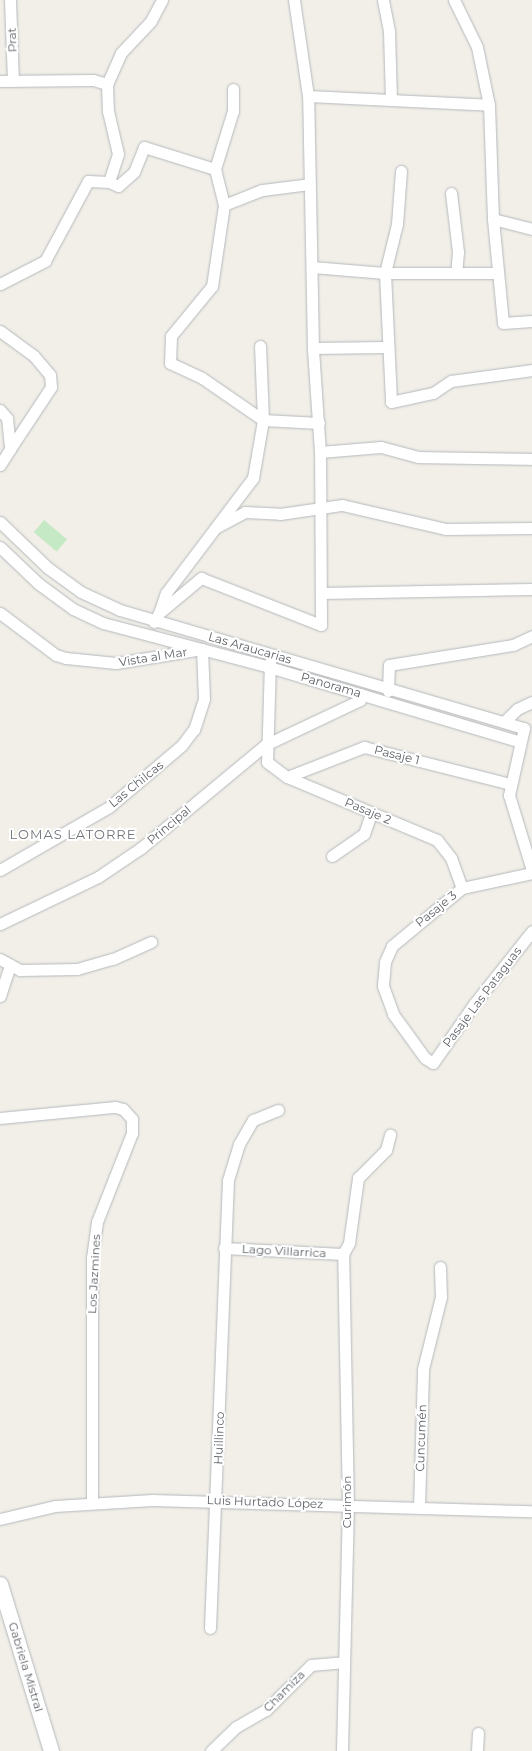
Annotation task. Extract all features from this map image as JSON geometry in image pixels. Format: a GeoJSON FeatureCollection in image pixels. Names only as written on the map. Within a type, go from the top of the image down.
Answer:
{"type":"FeatureCollection","features":[{"type":"Feature","properties":{"kind":"street","name":"Prat"},"geometry":{"type":"LineString","coordinates":[[10,0],[13,81]]}},
{"type":"Feature","properties":{"kind":"street"},"geometry":{"type":"LineString","coordinates":[[109,182],[118,154],[108,111],[108,84],[121,53],[151,21],[162,0]]}},
{"type":"Feature","properties":{"kind":"street"},"geometry":{"type":"LineString","coordinates":[[156,617],[201,578],[321,624],[320,452],[313,348],[308,96],[294,0]]}},
{"type":"Feature","properties":{"kind":"street"},"geometry":{"type":"LineString","coordinates":[[383,0],[389,32],[391,98]]}},
{"type":"Feature","properties":{"kind":"street"},"geometry":{"type":"LineString","coordinates":[[454,0],[477,47],[489,105],[493,219],[503,323],[532,321]]}},
{"type":"Feature","properties":{"kind":"street"},"geometry":{"type":"LineString","coordinates":[[0,81],[93,80],[108,84]]}},
{"type":"Feature","properties":{"kind":"street"},"geometry":{"type":"LineString","coordinates":[[233,89],[233,110],[215,169],[224,205],[212,286],[171,336],[170,363],[202,378],[263,420],[319,423]]}},
{"type":"Feature","properties":{"kind":"street"},"geometry":{"type":"LineString","coordinates":[[308,96],[391,98],[489,105]]}},
{"type":"Feature","properties":{"kind":"street"},"geometry":{"type":"LineString","coordinates":[[0,284],[45,261],[88,181],[109,182],[118,186],[134,172],[144,147],[215,169]]}},
{"type":"Feature","properties":{"kind":"street"},"geometry":{"type":"LineString","coordinates":[[401,171],[397,224],[385,273],[386,347],[391,402],[433,394],[451,381],[532,370]]}},
{"type":"Feature","properties":{"kind":"street"},"geometry":{"type":"LineString","coordinates":[[224,205],[262,190],[310,184]]}},
{"type":"Feature","properties":{"kind":"street"},"geometry":{"type":"LineString","coordinates":[[451,193],[458,252],[456,273]]}},
{"type":"Feature","properties":{"kind":"street"},"geometry":{"type":"LineString","coordinates":[[493,219],[532,229]]}},
{"type":"Feature","properties":{"kind":"street"},"geometry":{"type":"LineString","coordinates":[[312,268],[385,273],[497,273]]}},
{"type":"Feature","properties":{"kind":"street"},"geometry":{"type":"LineString","coordinates":[[0,331],[34,356],[51,381],[51,387],[0,465]]}},
{"type":"Feature","properties":{"kind":"street"},"geometry":{"type":"LineString","coordinates":[[156,617],[166,593],[253,478],[263,420],[260,346]]}},
{"type":"Feature","properties":{"kind":"street"},"geometry":{"type":"LineString","coordinates":[[313,348],[386,347]]}},
{"type":"Feature","properties":{"kind":"street"},"geometry":{"type":"LineString","coordinates":[[0,410],[7,418],[10,449]]}},
{"type":"Feature","properties":{"kind":"street"},"geometry":{"type":"LineString","coordinates":[[320,452],[381,447],[419,457],[532,459]]}},
{"type":"Feature","properties":{"kind":"street"},"geometry":{"type":"LineString","coordinates":[[217,527],[245,512],[280,514],[342,505],[446,529],[532,528]]}},
{"type":"Feature","properties":{"kind":"street","name":"Las Araucarias"},"geometry":{"type":"LineString","coordinates":[[0,522],[48,568],[81,592],[388,691],[524,728],[520,742]]}},
{"type":"Feature","properties":{"kind":"street","name":"Panorama"},"geometry":{"type":"LineString","coordinates":[[0,547],[39,584],[79,612],[139,635],[202,649],[361,694],[520,742]]}},
{"type":"Feature","properties":{"kind":"street"},"geometry":{"type":"LineString","coordinates":[[322,593],[532,589]]}},
{"type":"Feature","properties":{"kind":"street","name":"Vista al Mar"},"geometry":{"type":"LineString","coordinates":[[0,613],[56,656],[66,658],[116,663],[202,649]]}},
{"type":"Feature","properties":{"kind":"street"},"geometry":{"type":"LineString","coordinates":[[388,691],[389,665],[513,645],[532,636]]}},
{"type":"Feature","properties":{"kind":"street","name":"Las Chilcas"},"geometry":{"type":"LineString","coordinates":[[0,870],[109,807],[181,746],[194,729],[204,699],[202,649]]}},
{"type":"Feature","properties":{"kind":"street"},"geometry":{"type":"LineString","coordinates":[[265,745],[269,668],[272,654]]}},
{"type":"Feature","properties":{"kind":"street","name":"Principal"},"geometry":{"type":"LineString","coordinates":[[0,924],[110,869],[141,848],[265,745],[360,700],[361,694]]}},
{"type":"Feature","properties":{"kind":"street"},"geometry":{"type":"LineString","coordinates":[[504,722],[517,709],[532,702]]}},
{"type":"Feature","properties":{"kind":"street"},"geometry":{"type":"LineString","coordinates":[[520,742],[510,784],[511,805],[532,870]]}},
{"type":"Feature","properties":{"kind":"street","name":"Pasaje 2"},"geometry":{"type":"LineString","coordinates":[[265,745],[267,762],[287,777],[371,814],[437,840],[448,854],[462,888]]}},
{"type":"Feature","properties":{"kind":"street","name":"Pasaje 1"},"geometry":{"type":"LineString","coordinates":[[287,777],[364,746],[510,784]]}},
{"type":"Feature","properties":{"kind":"street"},"geometry":{"type":"LineString","coordinates":[[332,856],[364,834],[371,814]]}},
{"type":"Feature","properties":{"kind":"street","name":"Pasaje 3"},"geometry":{"type":"LineString","coordinates":[[433,1063],[425,1058],[393,1014],[383,986],[385,962],[392,946],[462,888],[532,873]]}},
{"type":"Feature","properties":{"kind":"street","name":"Pasaje Las Pataguas"},"geometry":{"type":"LineString","coordinates":[[433,1063],[474,1004],[532,931]]}},
{"type":"Feature","properties":{"kind":"street"},"geometry":{"type":"LineString","coordinates":[[0,959],[10,966],[38,971],[77,969],[108,961],[150,942]]}},
{"type":"Feature","properties":{"kind":"street"},"geometry":{"type":"LineString","coordinates":[[0,996],[10,966]]}},
{"type":"Feature","properties":{"kind":"street","name":"Los Jazmines"},"geometry":{"type":"LineString","coordinates":[[0,1118],[13,1119],[115,1107],[123,1109],[132,1119],[132,1133],[96,1222],[92,1258],[92,1502]]}},
{"type":"Feature","properties":{"kind":"street","name":"Huillinco"},"geometry":{"type":"LineString","coordinates":[[210,1628],[217,1501],[224,1248],[228,1180],[239,1144],[253,1120],[278,1110]]}},
{"type":"Feature","properties":{"kind":"street"},"geometry":{"type":"LineString","coordinates":[[343,1254],[349,1243],[358,1178],[386,1150],[390,1135]]}},
{"type":"Feature","properties":{"kind":"street","name":"Lago Villarrica"},"geometry":{"type":"LineString","coordinates":[[224,1248],[343,1254]]}},
{"type":"Feature","properties":{"kind":"street","name":"Curimón"},"geometry":{"type":"LineString","coordinates":[[342,1751],[348,1505],[343,1254]]}},
{"type":"Feature","properties":{"kind":"street","name":"Cuncumén"},"geometry":{"type":"LineString","coordinates":[[419,1507],[423,1369],[441,1297],[440,1267]]}},
{"type":"Feature","properties":{"kind":"street","name":"Luis Hurtado López"},"geometry":{"type":"LineString","coordinates":[[0,1519],[55,1506],[92,1502],[217,1501],[532,1511]]}},
{"type":"Feature","properties":{"kind":"street","name":"Gabriela Mistral"},"geometry":{"type":"LineString","coordinates":[[0,1584],[52,1751]]}},
{"type":"Feature","properties":{"kind":"street","name":"Chamiza"},"geometry":{"type":"LineString","coordinates":[[211,1751],[236,1727],[266,1710],[311,1665],[343,1662]]}},
{"type":"Feature","properties":{"kind":"street"},"geometry":{"type":"LineString","coordinates":[[477,1751],[478,1733]]}},
{"type":"Feature","properties":{"kind":"green space"},"geometry":{"type":"Polygon","coordinates":[[[44,520],[67,539],[57,552],[34,532],[44,520]]]}},
{"type":"Feature","properties":{"kind":"district","name":"LOMAS LATORRE"},"geometry":{"type":"Point","coordinates":[73,834]}}]}
